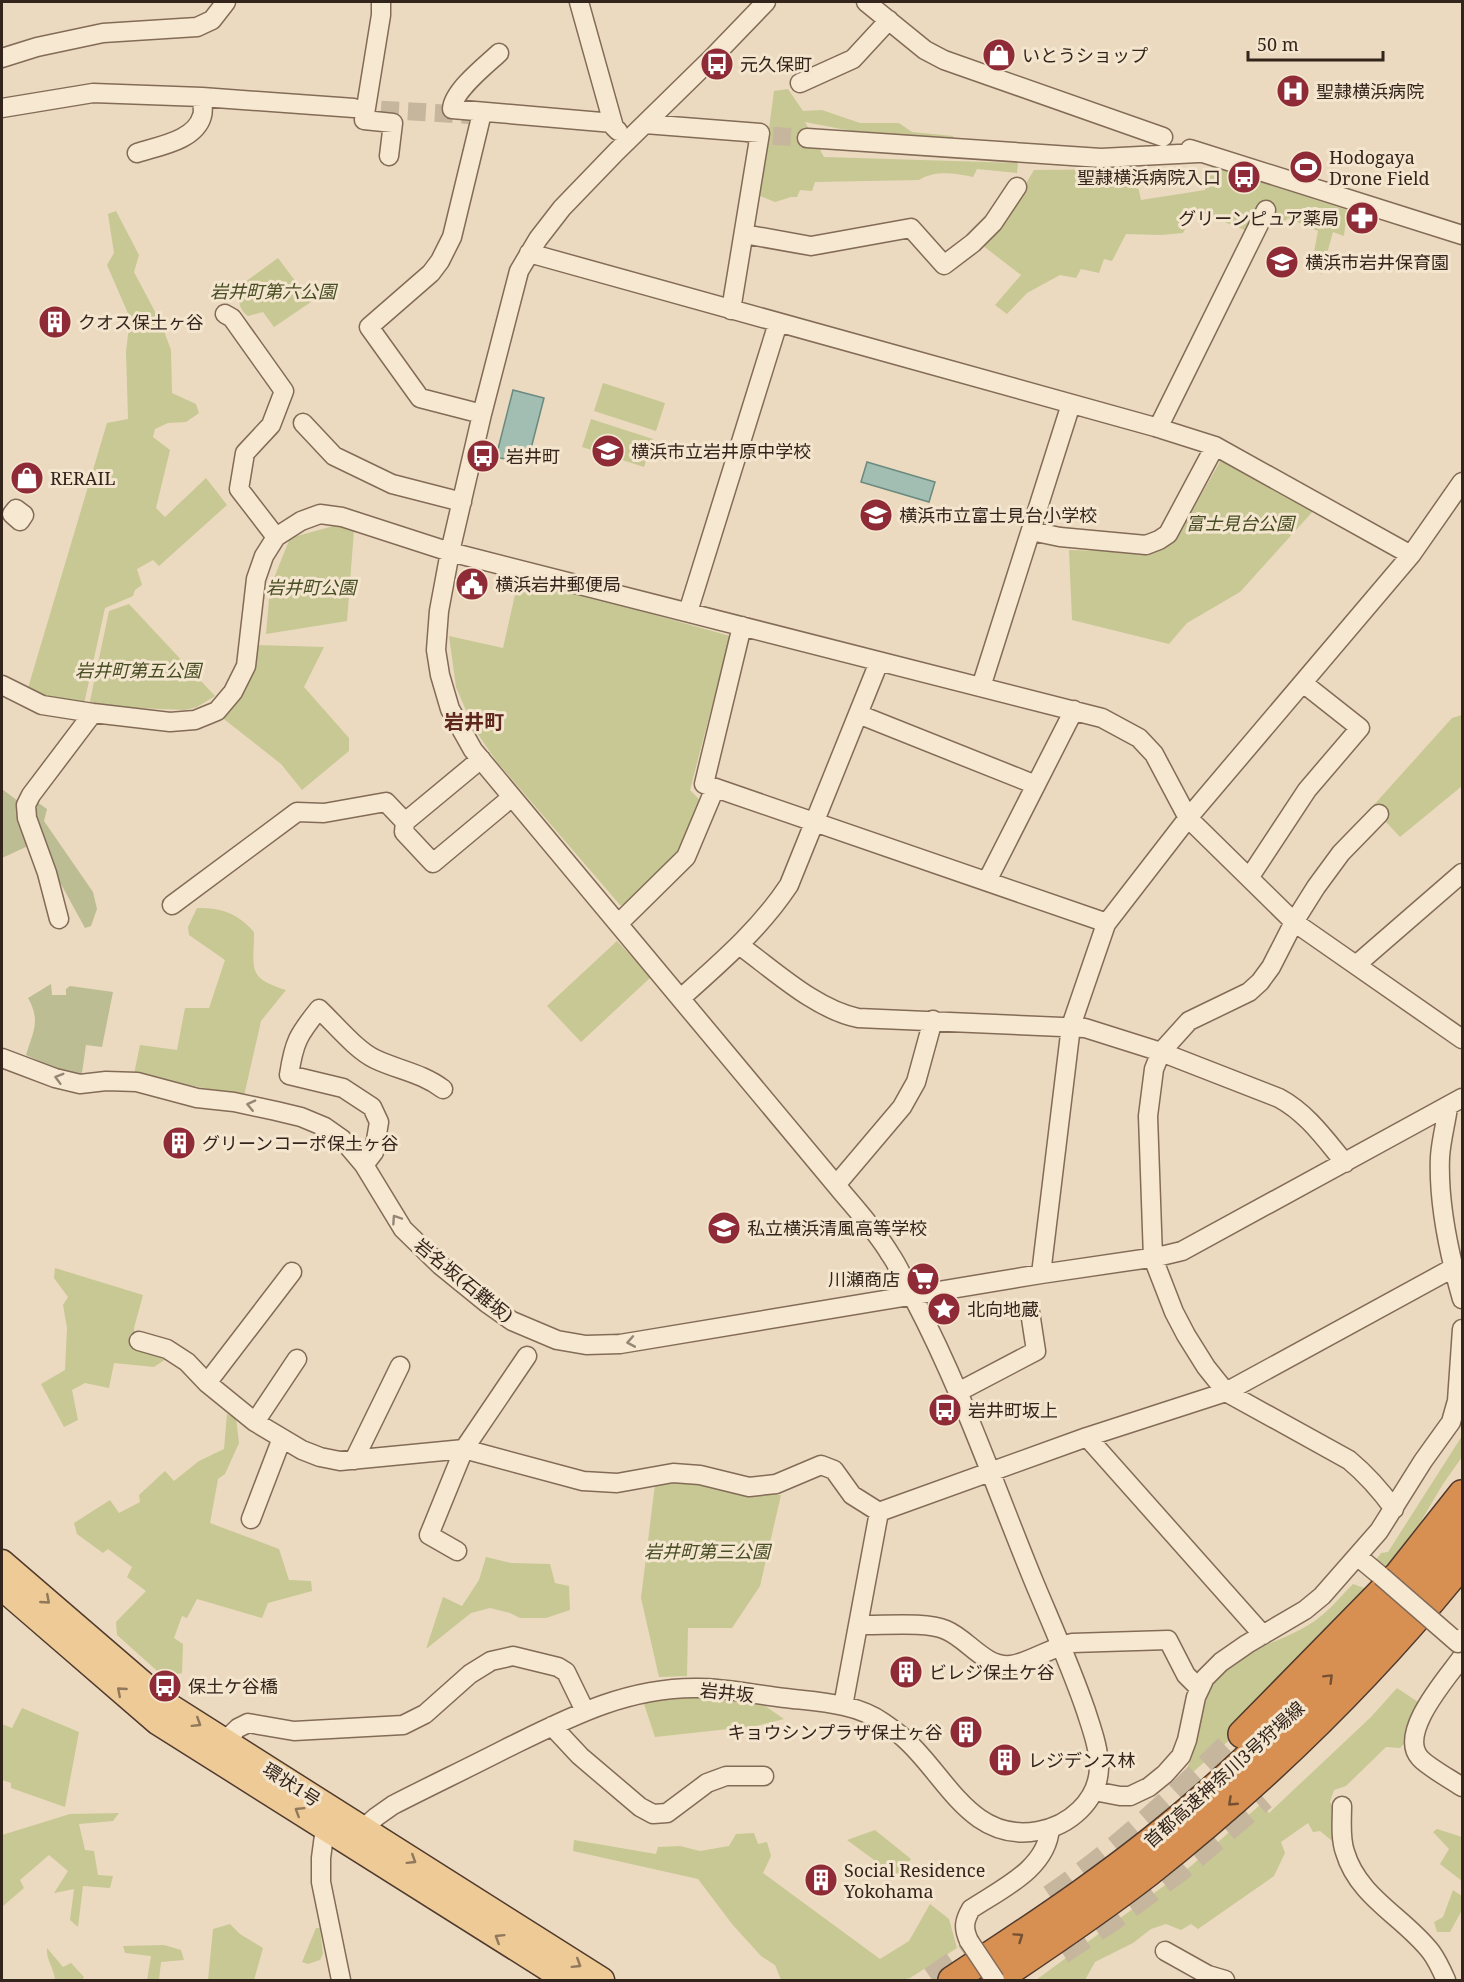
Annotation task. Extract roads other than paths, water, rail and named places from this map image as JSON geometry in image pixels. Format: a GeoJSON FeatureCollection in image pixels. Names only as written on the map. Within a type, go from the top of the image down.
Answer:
{"type":"FeatureCollection","features":[{"type":"Feature","properties":{"kind":"highway"},"geometry":{"type":"LineString","coordinates":[[1450,1528],[1462,1481]]}},
{"type":"Feature","properties":{"kind":"highway"},"geometry":{"type":"LineString","coordinates":[[1242,1734],[1398,1575],[1450,1528],[1462,1494]]}},
{"type":"Feature","properties":{"kind":"highway","name":"首都高速神奈川3号狩場線"},"geometry":{"type":"LineString","coordinates":[[952,1980],[1070,1902],[1132,1856],[1205,1796],[1276,1731],[1344,1663],[1450,1528]]}},
{"type":"Feature","properties":{"kind":"highway","name":"首都高速神奈川3号狩場線"},"geometry":{"type":"LineString","coordinates":[[995,1980],[1060,1938],[1137,1881],[1217,1816],[1325,1715],[1402,1635],[1462,1564]]}},
{"type":"Feature","properties":{"kind":"highway"},"geometry":{"type":"LineString","coordinates":[[1263,1797],[1379,1685],[1462,1593]]}},
{"type":"Feature","properties":{"kind":"main road","name":"環状1号"},"geometry":{"type":"LineString","coordinates":[[2,1562],[217,1748],[325,1828],[356,1836],[566,1980]]}},
{"type":"Feature","properties":{"kind":"main road","name":"環状1号"},"geometry":{"type":"LineString","coordinates":[[2,1588],[157,1722],[217,1748],[356,1836],[602,1980]]}},
{"type":"Feature","properties":{"kind":"street"},"geometry":{"type":"LineString","coordinates":[[2,58],[37,47],[103,33],[197,27],[212,20],[226,2]]}},
{"type":"Feature","properties":{"kind":"street"},"geometry":{"type":"LineString","coordinates":[[381,2],[381,15],[364,120],[393,123],[389,156]]}},
{"type":"Feature","properties":{"kind":"street"},"geometry":{"type":"LineString","coordinates":[[579,2],[614,127],[627,141]]}},
{"type":"Feature","properties":{"kind":"street"},"geometry":{"type":"LineString","coordinates":[[766,2],[562,208],[529,253],[519,271],[482,414],[450,552],[439,611],[436,650],[440,675],[450,709],[473,750],[891,1254],[930,1330],[958,1392],[1076,1681],[1097,1743],[1099,1771],[1090,1796],[1130,1796],[1149,1787],[1165,1774],[1181,1756],[1187,1740],[1196,1697],[1205,1678],[1221,1662],[1305,1610],[1322,1596],[1380,1531],[1423,1461],[1451,1422],[1460,1399],[1462,1329]]}},
{"type":"Feature","properties":{"kind":"street"},"geometry":{"type":"LineString","coordinates":[[866,2],[924,50],[944,60],[1160,136],[1198,153],[1462,235]]}},
{"type":"Feature","properties":{"kind":"street"},"geometry":{"type":"LineString","coordinates":[[800,83],[853,59],[889,20]]}},
{"type":"Feature","properties":{"kind":"street"},"geometry":{"type":"LineString","coordinates":[[499,53],[459,92],[452,102],[452,109],[613,123]]}},
{"type":"Feature","properties":{"kind":"street"},"geometry":{"type":"LineString","coordinates":[[2,108],[93,93],[202,97],[354,108]]}},
{"type":"Feature","properties":{"kind":"street"},"geometry":{"type":"LineString","coordinates":[[137,153],[185,137],[196,128],[203,115],[202,97]]}},
{"type":"Feature","properties":{"kind":"street"},"geometry":{"type":"LineString","coordinates":[[482,414],[420,398],[369,327],[430,273],[440,261],[452,237],[483,113]]}},
{"type":"Feature","properties":{"kind":"street"},"geometry":{"type":"LineString","coordinates":[[645,124],[760,133],[731,310]]}},
{"type":"Feature","properties":{"kind":"street"},"geometry":{"type":"LineString","coordinates":[[807,138],[1031,158],[1101,158],[1198,153]]}},
{"type":"Feature","properties":{"kind":"street"},"geometry":{"type":"LineString","coordinates":[[744,234],[811,246],[911,228],[944,265],[993,224],[1017,187]]}},
{"type":"Feature","properties":{"kind":"street"},"geometry":{"type":"LineString","coordinates":[[1158,428],[1266,210]]}},
{"type":"Feature","properties":{"kind":"street"},"geometry":{"type":"LineString","coordinates":[[529,253],[1158,428],[1215,446],[1410,555]]}},
{"type":"Feature","properties":{"kind":"street"},"geometry":{"type":"LineString","coordinates":[[225,314],[232,318],[284,391],[271,424],[245,453],[239,489],[276,537]]}},
{"type":"Feature","properties":{"kind":"street"},"geometry":{"type":"LineString","coordinates":[[688,612],[778,323]]}},
{"type":"Feature","properties":{"kind":"street"},"geometry":{"type":"LineString","coordinates":[[981,687],[1071,404]]}},
{"type":"Feature","properties":{"kind":"street"},"geometry":{"type":"LineString","coordinates":[[303,423],[334,456],[392,484],[462,502]]}},
{"type":"Feature","properties":{"kind":"street"},"geometry":{"type":"LineString","coordinates":[[1030,531],[1060,537],[1146,545],[1159,540],[1168,534],[1215,446]]}},
{"type":"Feature","properties":{"kind":"street"},"geometry":{"type":"LineString","coordinates":[[1041,1274],[1071,1026],[1089,969],[1107,923],[1188,818],[1410,555],[1462,482]]}},
{"type":"Feature","properties":{"kind":"street"},"geometry":{"type":"LineString","coordinates":[[2,685],[42,705],[93,714],[170,722],[195,720],[217,711],[233,693],[246,666],[256,579],[264,556],[276,537],[301,521],[320,514],[342,517],[450,552],[1102,718],[1139,738],[1154,754],[1188,818],[1294,922],[1462,1039]]}},
{"type":"Feature","properties":{"kind":"street"},"geometry":{"type":"LineString","coordinates":[[742,626],[704,784],[1107,923]]}},
{"type":"Feature","properties":{"kind":"street"},"geometry":{"type":"LineString","coordinates":[[681,998],[773,910],[789,885],[879,662]]}},
{"type":"Feature","properties":{"kind":"street"},"geometry":{"type":"LineString","coordinates":[[1249,878],[1307,790],[1360,728],[1303,683]]}},
{"type":"Feature","properties":{"kind":"street"},"geometry":{"type":"LineString","coordinates":[[987,881],[1074,710]]}},
{"type":"Feature","properties":{"kind":"street"},"geometry":{"type":"LineString","coordinates":[[59,919],[27,818],[26,805],[93,714]]}},
{"type":"Feature","properties":{"kind":"street"},"geometry":{"type":"LineString","coordinates":[[858,714],[1036,786]]}},
{"type":"Feature","properties":{"kind":"street"},"geometry":{"type":"LineString","coordinates":[[481,759],[405,822],[404,832],[433,862],[512,797]]}},
{"type":"Feature","properties":{"kind":"street"},"geometry":{"type":"LineString","coordinates":[[618,923],[686,857],[715,788]]}},
{"type":"Feature","properties":{"kind":"street"},"geometry":{"type":"LineString","coordinates":[[172,905],[297,812],[324,813],[386,802],[405,822]]}},
{"type":"Feature","properties":{"kind":"street"},"geometry":{"type":"LineString","coordinates":[[1379,814],[1341,853],[1316,887],[1294,922],[1271,968],[1260,982],[1249,992],[1189,1021],[1161,1052],[1152,1079],[1148,1116],[1153,1258],[1174,1312],[1206,1367],[1226,1392],[1349,1460],[1380,1489],[1394,1509]]}},
{"type":"Feature","properties":{"kind":"street"},"geometry":{"type":"LineString","coordinates":[[1356,965],[1462,873]]}},
{"type":"Feature","properties":{"kind":"street"},"geometry":{"type":"LineString","coordinates":[[739,945],[821,1004],[841,1014],[858,1018],[1071,1026],[1085,1028],[1161,1052],[1294,1106],[1309,1120],[1345,1163]]}},
{"type":"Feature","properties":{"kind":"street"},"geometry":{"type":"LineString","coordinates":[[364,1165],[374,1152],[379,1122],[372,1107],[342,1088],[289,1075],[292,1055],[299,1034],[319,1009],[375,1059],[430,1079],[443,1089]]}},
{"type":"Feature","properties":{"kind":"street"},"geometry":{"type":"LineString","coordinates":[[836,1185],[902,1107],[916,1082],[933,1020]]}},
{"type":"Feature","properties":{"kind":"street","name":"岩名坂(石難坂)"},"geometry":{"type":"LineString","coordinates":[[2,1058],[55,1078],[80,1084],[106,1081],[137,1082],[197,1098],[236,1102],[301,1117],[325,1126],[342,1139],[364,1165],[403,1229],[440,1265],[496,1310],[541,1337],[586,1344],[620,1344],[1041,1274],[1153,1258],[1182,1251],[1455,1102]]}},
{"type":"Feature","properties":{"kind":"street"},"geometry":{"type":"LineString","coordinates":[[1455,1102],[1440,1156],[1440,1173],[1453,1268],[1462,1299]]}},
{"type":"Feature","properties":{"kind":"street"},"geometry":{"type":"LineString","coordinates":[[879,1512],[1087,1437],[1226,1392],[1453,1268]]}},
{"type":"Feature","properties":{"kind":"street"},"geometry":{"type":"LineString","coordinates":[[207,1383],[292,1272]]}},
{"type":"Feature","properties":{"kind":"street"},"geometry":{"type":"LineString","coordinates":[[958,1392],[1036,1351],[1030,1312]]}},
{"type":"Feature","properties":{"kind":"street"},"geometry":{"type":"LineString","coordinates":[[139,1341],[167,1349],[188,1362],[207,1383],[255,1422],[320,1457],[340,1461],[464,1449],[583,1481],[617,1483],[674,1473],[700,1475],[749,1487],[776,1484],[821,1465],[834,1470],[852,1495],[879,1512]]}},
{"type":"Feature","properties":{"kind":"street"},"geometry":{"type":"LineString","coordinates":[[457,1551],[429,1535],[464,1449],[527,1356]]}},
{"type":"Feature","properties":{"kind":"street"},"geometry":{"type":"LineString","coordinates":[[255,1422],[297,1359]]}},
{"type":"Feature","properties":{"kind":"street"},"geometry":{"type":"LineString","coordinates":[[354,1460],[400,1366]]}},
{"type":"Feature","properties":{"kind":"street"},"geometry":{"type":"LineString","coordinates":[[1087,1437],[1263,1635]]}},
{"type":"Feature","properties":{"kind":"street"},"geometry":{"type":"LineString","coordinates":[[251,1519],[282,1438]]}},
{"type":"Feature","properties":{"kind":"street"},"geometry":{"type":"LineString","coordinates":[[843,1707],[879,1512]]}},
{"type":"Feature","properties":{"kind":"street"},"geometry":{"type":"LineString","coordinates":[[1357,1556],[1458,1643],[1462,1638]]}},
{"type":"Feature","properties":{"kind":"street"},"geometry":{"type":"LineString","coordinates":[[858,1625],[930,1626],[947,1630],[987,1659],[1000,1664],[1012,1665],[1061,1645],[1072,1643],[1168,1640],[1186,1675],[1200,1689]]}},
{"type":"Feature","properties":{"kind":"street"},"geometry":{"type":"LineString","coordinates":[[217,1748],[238,1728],[248,1724],[294,1731],[403,1725],[425,1714],[470,1674],[491,1661],[513,1656],[558,1667],[566,1672],[585,1711]]}},
{"type":"Feature","properties":{"kind":"street"},"geometry":{"type":"LineString","coordinates":[[1462,1657],[1424,1711],[1415,1749],[1420,1758],[1462,1787]]}},
{"type":"Feature","properties":{"kind":"street","name":"岩井坂"},"geometry":{"type":"LineString","coordinates":[[356,1836],[376,1816],[393,1805],[585,1711],[614,1700],[649,1692],[698,1688],[855,1709],[880,1720],[908,1742],[964,1807],[1005,1831],[1036,1832],[1064,1823],[1077,1813],[1090,1796]]}},
{"type":"Feature","properties":{"kind":"street"},"geometry":{"type":"LineString","coordinates":[[552,1726],[580,1756],[639,1807],[653,1814],[667,1813],[707,1783],[726,1776],[764,1776]]}},
{"type":"Feature","properties":{"kind":"street"},"geometry":{"type":"LineString","coordinates":[[1342,1806],[1344,1849],[1349,1865],[1379,1904],[1414,1933],[1432,1953],[1446,1980]]}},
{"type":"Feature","properties":{"kind":"street"},"geometry":{"type":"LineString","coordinates":[[325,1828],[321,1882],[341,1980]]}},
{"type":"Feature","properties":{"kind":"street"},"geometry":{"type":"LineString","coordinates":[[995,1980],[969,1941],[964,1926],[966,1917],[971,1909],[1029,1870],[1050,1840],[1050,1828]]}},
{"type":"Feature","properties":{"kind":"street"},"geometry":{"type":"LineString","coordinates":[[1165,1951],[1208,1975],[1225,1980]]}},
{"type":"Feature","properties":{"kind":"tunnel"},"geometry":{"type":"LineString","coordinates":[[354,108],[470,115]]}},
{"type":"Feature","properties":{"kind":"tunnel"},"geometry":{"type":"LineString","coordinates":[[746,134],[807,138]]}},
{"type":"Feature","properties":{"kind":"tunnel"},"geometry":{"type":"LineString","coordinates":[[1051,1898],[1126,1841],[1242,1734]]}},
{"type":"Feature","properties":{"kind":"tunnel"},"geometry":{"type":"LineString","coordinates":[[1061,1951],[1110,1919],[1181,1867],[1263,1797]]}},
{"type":"Feature","properties":{"kind":"tunnel"},"geometry":{"type":"LineString","coordinates":[[932,1980],[970,1954]]}},
{"type":"Feature","properties":{"kind":"place","name":"いとうショップ"},"geometry":{"type":"Point","coordinates":[999,55]}},
{"type":"Feature","properties":{"kind":"place","name":"元久保町"},"geometry":{"type":"Point","coordinates":[717,64]}},
{"type":"Feature","properties":{"kind":"place","name":"聖隷横浜病院"},"geometry":{"type":"Point","coordinates":[1293,91]}},
{"type":"Feature","properties":{"kind":"place","name":"Hodogaya Drone Field"},"geometry":{"type":"Point","coordinates":[1306,167]}},
{"type":"Feature","properties":{"kind":"place","name":"聖隷横浜病院入口"},"geometry":{"type":"Point","coordinates":[1244,177]}},
{"type":"Feature","properties":{"kind":"place","name":"グリーンピュア薬局"},"geometry":{"type":"Point","coordinates":[1362,218]}},
{"type":"Feature","properties":{"kind":"place","name":"横浜市岩井保育園"},"geometry":{"type":"Point","coordinates":[1282,262]}},
{"type":"Feature","properties":{"kind":"place","name":"クオス保土ヶ谷"},"geometry":{"type":"Point","coordinates":[55,322]}},
{"type":"Feature","properties":{"kind":"place","name":"横浜市立岩井原中学校"},"geometry":{"type":"Point","coordinates":[608,451]}},
{"type":"Feature","properties":{"kind":"place","name":"岩井町"},"geometry":{"type":"Point","coordinates":[483,456]}},
{"type":"Feature","properties":{"kind":"place","name":"RERAIL"},"geometry":{"type":"Point","coordinates":[27,478]}},
{"type":"Feature","properties":{"kind":"place","name":"横浜市立富士見台小学校"},"geometry":{"type":"Point","coordinates":[876,515]}},
{"type":"Feature","properties":{"kind":"place","name":"横浜岩井郵便局"},"geometry":{"type":"Point","coordinates":[472,584]}},
{"type":"Feature","properties":{"kind":"place","name":"グリーンコーポ保土ヶ谷"},"geometry":{"type":"Point","coordinates":[179,1143]}},
{"type":"Feature","properties":{"kind":"place","name":"私立横浜清風高等学校"},"geometry":{"type":"Point","coordinates":[724,1228]}},
{"type":"Feature","properties":{"kind":"place","name":"川瀬商店"},"geometry":{"type":"Point","coordinates":[923,1279]}},
{"type":"Feature","properties":{"kind":"place","name":"北向地蔵"},"geometry":{"type":"Point","coordinates":[944,1309]}},
{"type":"Feature","properties":{"kind":"place","name":"岩井町坂上"},"geometry":{"type":"Point","coordinates":[945,1410]}},
{"type":"Feature","properties":{"kind":"place","name":"ビレジ保土ケ谷"},"geometry":{"type":"Point","coordinates":[906,1672]}},
{"type":"Feature","properties":{"kind":"place","name":"保土ケ谷橋"},"geometry":{"type":"Point","coordinates":[165,1686]}},
{"type":"Feature","properties":{"kind":"place","name":"キョウシンプラザ保土ヶ谷"},"geometry":{"type":"Point","coordinates":[966,1732]}},
{"type":"Feature","properties":{"kind":"place","name":"レジデンス林"},"geometry":{"type":"Point","coordinates":[1005,1760]}},
{"type":"Feature","properties":{"kind":"place","name":"Social Residence Yokohama"},"geometry":{"type":"Point","coordinates":[821,1880]}},
{"type":"Feature","properties":{"kind":"district","name":"岩井町"},"geometry":{"type":"Point","coordinates":[474,721]}},
{"type":"Feature","properties":{"kind":"park label","name":"岩井町第六公園"},"geometry":{"type":"Point","coordinates":[273,291]}},
{"type":"Feature","properties":{"kind":"park label","name":"富士見台公園"},"geometry":{"type":"Point","coordinates":[1240,523]}},
{"type":"Feature","properties":{"kind":"park label","name":"岩井町公園"},"geometry":{"type":"Point","coordinates":[311,587]}},
{"type":"Feature","properties":{"kind":"park label","name":"岩井町第五公園"},"geometry":{"type":"Point","coordinates":[138,670]}},
{"type":"Feature","properties":{"kind":"park label","name":"岩井町第三公園"},"geometry":{"type":"Point","coordinates":[707,1551]}}]}
